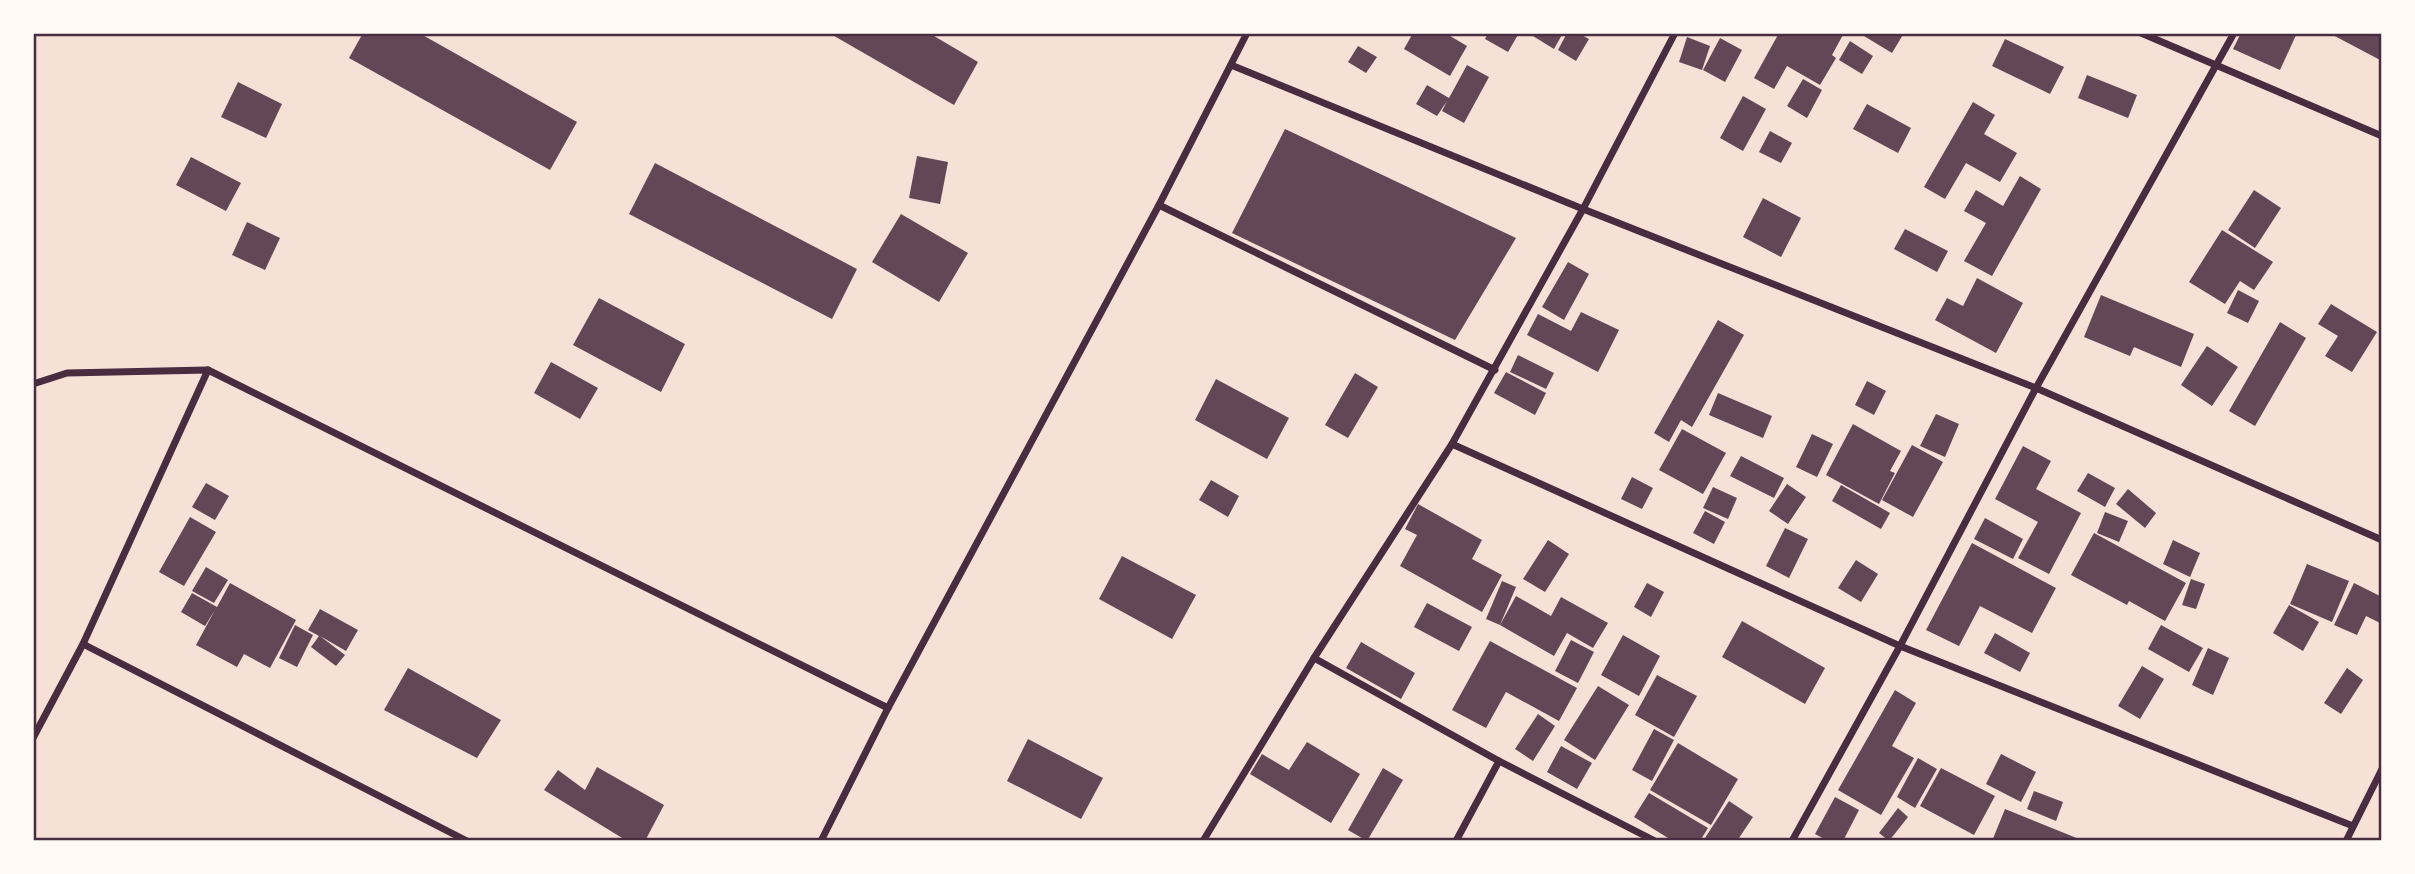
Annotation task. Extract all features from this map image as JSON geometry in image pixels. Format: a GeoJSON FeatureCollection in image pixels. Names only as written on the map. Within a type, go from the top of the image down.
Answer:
{"type":"FeatureCollection","features":[{"type":"Feature","properties":{"kind":"street"},"geometry":{"type":"LineString","coordinates":[[821,841],[888,708],[1159,205],[1247,33]]}},
{"type":"Feature","properties":{"kind":"street"},"geometry":{"type":"LineString","coordinates":[[1203,841],[1314,658],[1452,444],[1583,209],[1675,33]]}},
{"type":"Feature","properties":{"kind":"street"},"geometry":{"type":"LineString","coordinates":[[2141,33],[2382,136]]}},
{"type":"Feature","properties":{"kind":"street"},"geometry":{"type":"LineString","coordinates":[[1792,841],[1900,646],[2036,388],[2234,33]]}},
{"type":"Feature","properties":{"kind":"street"},"geometry":{"type":"LineString","coordinates":[[1231,65],[1583,209],[2036,388],[2382,540]]}},
{"type":"Feature","properties":{"kind":"street"},"geometry":{"type":"LineString","coordinates":[[1159,205],[1495,370]]}},
{"type":"Feature","properties":{"kind":"street"},"geometry":{"type":"LineString","coordinates":[[33,384],[67,373],[208,370],[888,708]]}},
{"type":"Feature","properties":{"kind":"street"},"geometry":{"type":"LineString","coordinates":[[33,738],[83,644],[208,370]]}},
{"type":"Feature","properties":{"kind":"street"},"geometry":{"type":"LineString","coordinates":[[1452,444],[1900,646],[2353,826]]}},
{"type":"Feature","properties":{"kind":"street"},"geometry":{"type":"LineString","coordinates":[[83,644],[467,841]]}},
{"type":"Feature","properties":{"kind":"street"},"geometry":{"type":"LineString","coordinates":[[1314,658],[1499,761],[1655,841]]}},
{"type":"Feature","properties":{"kind":"street"},"geometry":{"type":"LineString","coordinates":[[1456,841],[1499,761]]}},
{"type":"Feature","properties":{"kind":"street"},"geometry":{"type":"LineString","coordinates":[[2346,841],[2382,769]]}},
{"type":"Feature","properties":{"kind":"building"},"geometry":{"type":"Polygon","coordinates":[[[363,33],[419,33],[577,122],[550,170],[349,58],[363,33]]]}},
{"type":"Feature","properties":{"kind":"building"},"geometry":{"type":"Polygon","coordinates":[[[829,33],[929,33],[978,62],[954,105],[829,33]]]}},
{"type":"Feature","properties":{"kind":"building"},"geometry":{"type":"Polygon","coordinates":[[[1413,33],[1445,33],[1467,46],[1450,76],[1404,49],[1413,33]]]}},
{"type":"Feature","properties":{"kind":"building"},"geometry":{"type":"Polygon","coordinates":[[[1488,33],[1519,33],[1508,52],[1485,39],[1488,33]]]}},
{"type":"Feature","properties":{"kind":"building"},"geometry":{"type":"Polygon","coordinates":[[[1528,33],[1563,33],[1554,49],[1528,33]]]}},
{"type":"Feature","properties":{"kind":"building"},"geometry":{"type":"Polygon","coordinates":[[[1567,33],[1578,33],[1589,39],[1576,61],[1558,50],[1567,33]]]}},
{"type":"Feature","properties":{"kind":"building"},"geometry":{"type":"Polygon","coordinates":[[[1779,33],[1844,33],[1832,55],[1836,58],[1820,85],[1787,66],[1774,89],[1754,78],[1779,33]]]}},
{"type":"Feature","properties":{"kind":"building"},"geometry":{"type":"Polygon","coordinates":[[[1859,33],[1904,33],[1892,53],[1859,33]]]}},
{"type":"Feature","properties":{"kind":"building"},"geometry":{"type":"Polygon","coordinates":[[[2241,33],[2297,33],[2280,70],[2233,49],[2241,33]]]}},
{"type":"Feature","properties":{"kind":"building"},"geometry":{"type":"Polygon","coordinates":[[[2329,33],[2382,33],[2382,61],[2329,33]]]}},
{"type":"Feature","properties":{"kind":"building"},"geometry":{"type":"Polygon","coordinates":[[[1687,37],[1710,46],[1702,70],[1679,62],[1687,37]]]}},
{"type":"Feature","properties":{"kind":"building"},"geometry":{"type":"Polygon","coordinates":[[[1720,38],[1742,50],[1725,82],[1703,70],[1720,38]]]}},
{"type":"Feature","properties":{"kind":"building"},"geometry":{"type":"Polygon","coordinates":[[[2005,39],[2064,67],[2050,94],[1992,66],[2005,39]]]}},
{"type":"Feature","properties":{"kind":"building"},"geometry":{"type":"Polygon","coordinates":[[[1850,41],[1873,56],[1862,74],[1839,60],[1850,41]]]}},
{"type":"Feature","properties":{"kind":"building"},"geometry":{"type":"Polygon","coordinates":[[[1358,46],[1377,57],[1366,73],[1348,62],[1358,46]]]}},
{"type":"Feature","properties":{"kind":"building"},"geometry":{"type":"Polygon","coordinates":[[[1467,65],[1489,77],[1464,123],[1442,111],[1447,101],[1437,116],[1416,104],[1427,85],[1449,98],[1467,65]]]}},
{"type":"Feature","properties":{"kind":"building"},"geometry":{"type":"Polygon","coordinates":[[[2087,75],[2137,95],[2128,118],[2078,98],[2087,75]]]}},
{"type":"Feature","properties":{"kind":"building"},"geometry":{"type":"Polygon","coordinates":[[[1803,79],[1822,90],[1807,118],[1787,106],[1803,79]]]}},
{"type":"Feature","properties":{"kind":"building"},"geometry":{"type":"Polygon","coordinates":[[[238,82],[282,104],[266,138],[221,117],[238,82]]]}},
{"type":"Feature","properties":{"kind":"building"},"geometry":{"type":"Polygon","coordinates":[[[1743,96],[1766,109],[1743,151],[1720,138],[1743,96]]]}},
{"type":"Feature","properties":{"kind":"building"},"geometry":{"type":"Polygon","coordinates":[[[1973,102],[1995,115],[1984,134],[2017,153],[2000,182],[1966,163],[1945,199],[1924,187],[1973,102]]]}},
{"type":"Feature","properties":{"kind":"building"},"geometry":{"type":"Polygon","coordinates":[[[1867,104],[1911,128],[1898,153],[1853,129],[1867,104]]]}},
{"type":"Feature","properties":{"kind":"building"},"geometry":{"type":"Polygon","coordinates":[[[1285,129],[1516,238],[1455,340],[1232,233],[1285,129]]]}},
{"type":"Feature","properties":{"kind":"building"},"geometry":{"type":"Polygon","coordinates":[[[1770,131],[1792,143],[1781,163],[1759,152],[1770,131]]]}},
{"type":"Feature","properties":{"kind":"building"},"geometry":{"type":"Polygon","coordinates":[[[917,156],[948,162],[940,204],[909,198],[917,156]]]}},
{"type":"Feature","properties":{"kind":"building"},"geometry":{"type":"Polygon","coordinates":[[[191,157],[241,183],[226,211],[176,185],[191,157]]]}},
{"type":"Feature","properties":{"kind":"building"},"geometry":{"type":"Polygon","coordinates":[[[655,163],[857,269],[832,319],[629,214],[655,163]]]}},
{"type":"Feature","properties":{"kind":"building"},"geometry":{"type":"Polygon","coordinates":[[[2020,176],[2041,189],[1992,276],[1964,261],[1986,223],[1964,211],[1976,190],[2003,206],[2020,176]]]}},
{"type":"Feature","properties":{"kind":"building"},"geometry":{"type":"Polygon","coordinates":[[[2254,190],[2281,208],[2255,248],[2228,230],[2254,190]]]}},
{"type":"Feature","properties":{"kind":"building"},"geometry":{"type":"Polygon","coordinates":[[[1763,198],[1801,218],[1781,257],[1743,237],[1763,198]]]}},
{"type":"Feature","properties":{"kind":"building"},"geometry":{"type":"Polygon","coordinates":[[[901,214],[968,253],[939,302],[872,262],[901,214]]]}},
{"type":"Feature","properties":{"kind":"building"},"geometry":{"type":"Polygon","coordinates":[[[247,222],[280,238],[265,270],[232,255],[247,222]]]}},
{"type":"Feature","properties":{"kind":"building"},"geometry":{"type":"Polygon","coordinates":[[[1905,229],[1948,251],[1937,272],[1894,249],[1905,229]]]}},
{"type":"Feature","properties":{"kind":"building"},"geometry":{"type":"Polygon","coordinates":[[[2222,230],[2273,262],[2254,290],[2240,281],[2225,304],[2189,282],[2222,230]]]}},
{"type":"Feature","properties":{"kind":"building"},"geometry":{"type":"Polygon","coordinates":[[[1568,262],[1589,274],[1564,320],[1542,307],[1568,262]]]}},
{"type":"Feature","properties":{"kind":"building"},"geometry":{"type":"Polygon","coordinates":[[[1977,278],[2023,303],[1996,353],[1935,320],[1947,298],[1963,306],[1977,278]]]}},
{"type":"Feature","properties":{"kind":"building"},"geometry":{"type":"Polygon","coordinates":[[[2238,290],[2259,301],[2248,323],[2227,313],[2238,290]]]}},
{"type":"Feature","properties":{"kind":"building"},"geometry":{"type":"Polygon","coordinates":[[[2101,295],[2194,334],[2181,367],[2134,347],[2130,356],[2084,337],[2101,295]]]}},
{"type":"Feature","properties":{"kind":"building"},"geometry":{"type":"Polygon","coordinates":[[[599,298],[685,344],[661,392],[573,345],[599,298]]]}},
{"type":"Feature","properties":{"kind":"building"},"geometry":{"type":"Polygon","coordinates":[[[2331,304],[2377,332],[2352,372],[2325,356],[2338,336],[2318,324],[2331,304]]]}},
{"type":"Feature","properties":{"kind":"building"},"geometry":{"type":"Polygon","coordinates":[[[1581,312],[1619,330],[1598,372],[1527,335],[1538,314],[1571,331],[1581,312]]]}},
{"type":"Feature","properties":{"kind":"building"},"geometry":{"type":"Polygon","coordinates":[[[1718,320],[1744,335],[1692,427],[1681,420],[1669,442],[1654,433],[1718,320]]]}},
{"type":"Feature","properties":{"kind":"building"},"geometry":{"type":"Polygon","coordinates":[[[2280,322],[2306,338],[2255,426],[2229,411],[2280,322]]]}},
{"type":"Feature","properties":{"kind":"building"},"geometry":{"type":"Polygon","coordinates":[[[2207,346],[2238,367],[2212,406],[2181,385],[2207,346]]]}},
{"type":"Feature","properties":{"kind":"building"},"geometry":{"type":"Polygon","coordinates":[[[1518,355],[1554,373],[1546,389],[1510,372],[1518,355]]]}},
{"type":"Feature","properties":{"kind":"building"},"geometry":{"type":"Polygon","coordinates":[[[551,362],[598,388],[580,419],[534,393],[551,362]]]}},
{"type":"Feature","properties":{"kind":"building"},"geometry":{"type":"Polygon","coordinates":[[[1506,372],[1546,393],[1535,415],[1494,393],[1506,372]]]}},
{"type":"Feature","properties":{"kind":"building"},"geometry":{"type":"Polygon","coordinates":[[[1355,373],[1378,387],[1348,438],[1325,425],[1355,373]]]}},
{"type":"Feature","properties":{"kind":"building"},"geometry":{"type":"Polygon","coordinates":[[[1216,379],[1289,418],[1267,459],[1195,420],[1216,379]]]}},
{"type":"Feature","properties":{"kind":"building"},"geometry":{"type":"Polygon","coordinates":[[[1867,381],[1886,391],[1874,415],[1855,405],[1867,381]]]}},
{"type":"Feature","properties":{"kind":"building"},"geometry":{"type":"Polygon","coordinates":[[[1718,393],[1772,416],[1763,438],[1709,415],[1718,393]]]}},
{"type":"Feature","properties":{"kind":"building"},"geometry":{"type":"Polygon","coordinates":[[[1936,414],[1959,424],[1945,457],[1920,446],[1936,414]]]}},
{"type":"Feature","properties":{"kind":"building"},"geometry":{"type":"Polygon","coordinates":[[[1853,424],[1901,451],[1890,471],[1895,473],[1879,504],[1826,475],[1853,424]]]}},
{"type":"Feature","properties":{"kind":"building"},"geometry":{"type":"Polygon","coordinates":[[[1682,429],[1726,453],[1703,494],[1659,470],[1682,429]]]}},
{"type":"Feature","properties":{"kind":"building"},"geometry":{"type":"Polygon","coordinates":[[[1812,434],[1833,444],[1817,477],[1796,467],[1812,434]]]}},
{"type":"Feature","properties":{"kind":"building"},"geometry":{"type":"Polygon","coordinates":[[[1912,445],[1943,462],[1913,517],[1882,500],[1912,445]]]}},
{"type":"Feature","properties":{"kind":"building"},"geometry":{"type":"Polygon","coordinates":[[[2023,446],[2051,461],[2036,489],[2081,513],[2049,574],[2018,558],[2038,522],[1995,499],[2023,446]]]}},
{"type":"Feature","properties":{"kind":"building"},"geometry":{"type":"Polygon","coordinates":[[[1741,456],[1784,478],[1774,498],[1730,476],[1741,456]]]}},
{"type":"Feature","properties":{"kind":"building"},"geometry":{"type":"Polygon","coordinates":[[[2088,473],[2115,488],[2105,507],[2077,491],[2088,473]]]}},
{"type":"Feature","properties":{"kind":"building"},"geometry":{"type":"Polygon","coordinates":[[[1632,477],[1653,488],[1642,509],[1621,499],[1632,477]]]}},
{"type":"Feature","properties":{"kind":"building"},"geometry":{"type":"Polygon","coordinates":[[[1211,480],[1239,496],[1228,517],[1199,500],[1211,480]]]}},
{"type":"Feature","properties":{"kind":"building"},"geometry":{"type":"Polygon","coordinates":[[[206,483],[229,496],[215,520],[192,507],[206,483]]]}},
{"type":"Feature","properties":{"kind":"building"},"geometry":{"type":"Polygon","coordinates":[[[1787,484],[1806,497],[1788,524],[1769,511],[1787,484]]]}},
{"type":"Feature","properties":{"kind":"building"},"geometry":{"type":"Polygon","coordinates":[[[1841,485],[1890,513],[1881,529],[1832,501],[1841,485]]]}},
{"type":"Feature","properties":{"kind":"building"},"geometry":{"type":"Polygon","coordinates":[[[1713,487],[1737,498],[1728,519],[1703,508],[1713,487]]]}},
{"type":"Feature","properties":{"kind":"building"},"geometry":{"type":"Polygon","coordinates":[[[2128,489],[2156,513],[2145,528],[2116,504],[2128,489]]]}},
{"type":"Feature","properties":{"kind":"building"},"geometry":{"type":"Polygon","coordinates":[[[1418,504],[1482,540],[1472,559],[1502,575],[1482,612],[1400,566],[1417,535],[1405,529],[1418,504]]]}},
{"type":"Feature","properties":{"kind":"building"},"geometry":{"type":"Polygon","coordinates":[[[1705,511],[1725,522],[1714,544],[1693,533],[1705,511]]]}},
{"type":"Feature","properties":{"kind":"building"},"geometry":{"type":"Polygon","coordinates":[[[2105,512],[2128,521],[2119,542],[2097,533],[2105,512]]]}},
{"type":"Feature","properties":{"kind":"building"},"geometry":{"type":"Polygon","coordinates":[[[190,517],[216,532],[184,586],[159,572],[190,517]]]}},
{"type":"Feature","properties":{"kind":"building"},"geometry":{"type":"Polygon","coordinates":[[[1985,518],[2023,539],[2013,559],[1974,539],[1985,518]]]}},
{"type":"Feature","properties":{"kind":"building"},"geometry":{"type":"Polygon","coordinates":[[[1785,528],[1808,539],[1789,578],[1766,566],[1785,528]]]}},
{"type":"Feature","properties":{"kind":"building"},"geometry":{"type":"Polygon","coordinates":[[[2094,533],[2186,583],[2165,621],[2129,601],[2127,605],[2071,575],[2094,533]]]}},
{"type":"Feature","properties":{"kind":"building"},"geometry":{"type":"Polygon","coordinates":[[[1548,540],[1569,554],[1545,592],[1523,579],[1548,540]]]}},
{"type":"Feature","properties":{"kind":"building"},"geometry":{"type":"Polygon","coordinates":[[[2173,540],[2200,553],[2190,577],[2163,564],[2173,540]]]}},
{"type":"Feature","properties":{"kind":"building"},"geometry":{"type":"Polygon","coordinates":[[[1972,543],[2056,588],[2032,633],[1980,606],[1959,646],[1926,630],[1972,543]]]}},
{"type":"Feature","properties":{"kind":"building"},"geometry":{"type":"Polygon","coordinates":[[[1122,556],[1196,595],[1172,639],[1099,599],[1122,556]]]}},
{"type":"Feature","properties":{"kind":"building"},"geometry":{"type":"Polygon","coordinates":[[[1856,560],[1878,574],[1861,602],[1838,588],[1856,560]]]}},
{"type":"Feature","properties":{"kind":"building"},"geometry":{"type":"Polygon","coordinates":[[[2307,564],[2349,581],[2332,622],[2290,604],[2307,564]]]}},
{"type":"Feature","properties":{"kind":"building"},"geometry":{"type":"Polygon","coordinates":[[[206,567],[228,580],[214,603],[192,591],[206,567]]]}},
{"type":"Feature","properties":{"kind":"building"},"geometry":{"type":"Polygon","coordinates":[[[2191,579],[2205,584],[2196,609],[2182,605],[2191,579]]]}},
{"type":"Feature","properties":{"kind":"building"},"geometry":{"type":"Polygon","coordinates":[[[1502,581],[1516,587],[1500,625],[1486,619],[1502,581]]]}},
{"type":"Feature","properties":{"kind":"building"},"geometry":{"type":"Polygon","coordinates":[[[230,583],[296,620],[270,668],[244,654],[237,667],[196,645],[215,610],[205,626],[181,612],[192,593],[217,607],[230,583]]]}},
{"type":"Feature","properties":{"kind":"building"},"geometry":{"type":"Polygon","coordinates":[[[1647,583],[1664,592],[1651,617],[1634,607],[1647,583]]]}},
{"type":"Feature","properties":{"kind":"building"},"geometry":{"type":"Polygon","coordinates":[[[2354,583],[2382,597],[2382,624],[2366,616],[2357,635],[2334,625],[2354,583]]]}},
{"type":"Feature","properties":{"kind":"building"},"geometry":{"type":"Polygon","coordinates":[[[1516,596],[1551,616],[1561,597],[1608,623],[1593,648],[1567,633],[1554,656],[1500,625],[1516,596]]]}},
{"type":"Feature","properties":{"kind":"building"},"geometry":{"type":"Polygon","coordinates":[[[1427,603],[1472,627],[1459,651],[1414,627],[1427,603]]]}},
{"type":"Feature","properties":{"kind":"building"},"geometry":{"type":"Polygon","coordinates":[[[2289,605],[2319,622],[2303,651],[2273,633],[2289,605]]]}},
{"type":"Feature","properties":{"kind":"building"},"geometry":{"type":"Polygon","coordinates":[[[320,609],[358,630],[346,651],[320,636],[345,655],[336,666],[311,647],[319,636],[308,630],[320,609]]]}},
{"type":"Feature","properties":{"kind":"building"},"geometry":{"type":"Polygon","coordinates":[[[1742,621],[1825,668],[1805,704],[1722,657],[1742,621]]]}},
{"type":"Feature","properties":{"kind":"building"},"geometry":{"type":"Polygon","coordinates":[[[295,625],[313,635],[297,667],[279,658],[295,625]]]}},
{"type":"Feature","properties":{"kind":"building"},"geometry":{"type":"Polygon","coordinates":[[[2161,625],[2203,648],[2189,672],[2148,649],[2161,625]]]}},
{"type":"Feature","properties":{"kind":"building"},"geometry":{"type":"Polygon","coordinates":[[[1995,633],[2030,653],[2020,672],[1984,653],[1995,633]]]}},
{"type":"Feature","properties":{"kind":"building"},"geometry":{"type":"Polygon","coordinates":[[[1623,635],[1660,656],[1639,696],[1601,675],[1623,635]]]}},
{"type":"Feature","properties":{"kind":"building"},"geometry":{"type":"Polygon","coordinates":[[[1571,640],[1594,652],[1578,683],[1555,671],[1571,640]]]}},
{"type":"Feature","properties":{"kind":"building"},"geometry":{"type":"Polygon","coordinates":[[[1490,641],[1577,688],[1559,721],[1506,692],[1486,728],[1452,710],[1490,641]]]}},
{"type":"Feature","properties":{"kind":"building"},"geometry":{"type":"Polygon","coordinates":[[[1361,642],[1415,673],[1401,699],[1346,668],[1361,642]]]}},
{"type":"Feature","properties":{"kind":"building"},"geometry":{"type":"Polygon","coordinates":[[[2208,648],[2229,658],[2213,695],[2192,685],[2208,648]]]}},
{"type":"Feature","properties":{"kind":"building"},"geometry":{"type":"Polygon","coordinates":[[[2142,666],[2164,679],[2140,719],[2118,706],[2142,666]]]}},
{"type":"Feature","properties":{"kind":"building"},"geometry":{"type":"Polygon","coordinates":[[[408,668],[501,720],[477,758],[384,710],[408,668]]]}},
{"type":"Feature","properties":{"kind":"building"},"geometry":{"type":"Polygon","coordinates":[[[2347,668],[2363,680],[2341,714],[2324,703],[2347,668]]]}},
{"type":"Feature","properties":{"kind":"building"},"geometry":{"type":"Polygon","coordinates":[[[1657,675],[1697,696],[1674,737],[1635,715],[1657,675]]]}},
{"type":"Feature","properties":{"kind":"building"},"geometry":{"type":"Polygon","coordinates":[[[1598,686],[1629,705],[1595,760],[1564,740],[1598,686]]]}},
{"type":"Feature","properties":{"kind":"building"},"geometry":{"type":"Polygon","coordinates":[[[1895,690],[1916,703],[1892,746],[1914,758],[1881,815],[1838,790],[1895,690]]]}},
{"type":"Feature","properties":{"kind":"building"},"geometry":{"type":"Polygon","coordinates":[[[1538,714],[1555,726],[1533,761],[1515,749],[1538,714]]]}},
{"type":"Feature","properties":{"kind":"building"},"geometry":{"type":"Polygon","coordinates":[[[1654,729],[1674,740],[1652,781],[1632,770],[1654,729]]]}},
{"type":"Feature","properties":{"kind":"building"},"geometry":{"type":"Polygon","coordinates":[[[1028,739],[1103,778],[1081,819],[1007,781],[1028,739]]]}},
{"type":"Feature","properties":{"kind":"building"},"geometry":{"type":"Polygon","coordinates":[[[1307,742],[1360,774],[1331,823],[1250,774],[1262,754],[1289,770],[1307,742]]]}},
{"type":"Feature","properties":{"kind":"building"},"geometry":{"type":"Polygon","coordinates":[[[1678,743],[1738,779],[1711,825],[1650,790],[1678,743]]]}},
{"type":"Feature","properties":{"kind":"building"},"geometry":{"type":"Polygon","coordinates":[[[1561,746],[1592,763],[1577,789],[1547,772],[1561,746]]]}},
{"type":"Feature","properties":{"kind":"building"},"geometry":{"type":"Polygon","coordinates":[[[2001,754],[2036,772],[2021,802],[1986,784],[2001,754]]]}},
{"type":"Feature","properties":{"kind":"building"},"geometry":{"type":"Polygon","coordinates":[[[1918,758],[1937,769],[1915,808],[1897,797],[1918,758]]]}},
{"type":"Feature","properties":{"kind":"building"},"geometry":{"type":"Polygon","coordinates":[[[597,767],[664,805],[645,841],[627,841],[544,790],[558,770],[585,790],[597,767]]]}},
{"type":"Feature","properties":{"kind":"building"},"geometry":{"type":"Polygon","coordinates":[[[1383,768],[1403,780],[1367,841],[1348,830],[1383,768]]]}},
{"type":"Feature","properties":{"kind":"building"},"geometry":{"type":"Polygon","coordinates":[[[1941,768],[1995,796],[1974,835],[1920,806],[1941,768]]]}},
{"type":"Feature","properties":{"kind":"building"},"geometry":{"type":"Polygon","coordinates":[[[2034,791],[2063,802],[2056,821],[2027,809],[2034,791]]]}},
{"type":"Feature","properties":{"kind":"building"},"geometry":{"type":"Polygon","coordinates":[[[1649,793],[1708,828],[1700,841],[1673,841],[1634,817],[1649,793]]]}},
{"type":"Feature","properties":{"kind":"building"},"geometry":{"type":"Polygon","coordinates":[[[1835,797],[1859,810],[1843,841],[1828,841],[1815,834],[1835,797]]]}},
{"type":"Feature","properties":{"kind":"building"},"geometry":{"type":"Polygon","coordinates":[[[1729,801],[1753,817],[1737,841],[1703,841],[1729,801]]]}},
{"type":"Feature","properties":{"kind":"building"},"geometry":{"type":"Polygon","coordinates":[[[1898,808],[1908,817],[1889,841],[1879,833],[1898,808]]]}},
{"type":"Feature","properties":{"kind":"building"},"geometry":{"type":"Polygon","coordinates":[[[2005,809],[2084,841],[1992,841],[2005,809]]]}}]}
